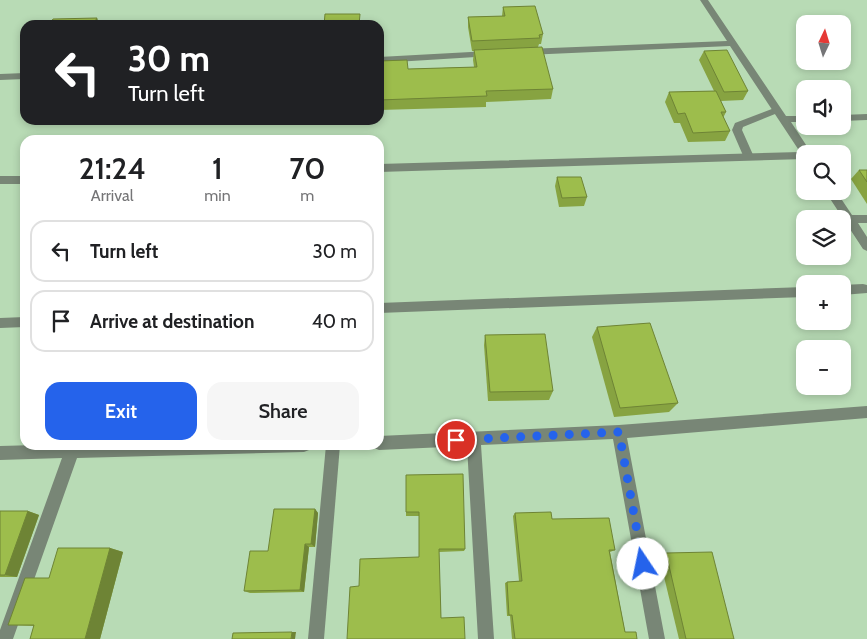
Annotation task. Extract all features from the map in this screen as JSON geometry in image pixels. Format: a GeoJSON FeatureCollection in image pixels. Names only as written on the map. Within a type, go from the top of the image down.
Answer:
{"type":"FeatureCollection","features":[{"type":"Feature","properties":{"kind":"street"},"geometry":{"type":"LineString","coordinates":[[704,0],[800,145]]}},
{"type":"Feature","properties":{"kind":"street"},"geometry":{"type":"LineString","coordinates":[[516,53],[732,42]]}},
{"type":"Feature","properties":{"kind":"street"},"geometry":{"type":"LineString","coordinates":[[384,60],[496,54]]}},
{"type":"Feature","properties":{"kind":"street"},"geometry":{"type":"LineString","coordinates":[[0,77],[20,76]]}},
{"type":"Feature","properties":{"kind":"street"},"geometry":{"type":"LineString","coordinates":[[749,157],[737,130],[738,125],[777,110]]}},
{"type":"Feature","properties":{"kind":"street"},"geometry":{"type":"LineString","coordinates":[[851,118],[867,117]]}},
{"type":"Feature","properties":{"kind":"street"},"geometry":{"type":"LineString","coordinates":[[784,119],[796,119]]}},
{"type":"Feature","properties":{"kind":"street"},"geometry":{"type":"LineString","coordinates":[[384,168],[796,155]]}},
{"type":"Feature","properties":{"kind":"street"},"geometry":{"type":"LineString","coordinates":[[0,180],[20,180]]}},
{"type":"Feature","properties":{"kind":"street"},"geometry":{"type":"LineString","coordinates":[[851,219],[867,219]]}},
{"type":"Feature","properties":{"kind":"street"},"geometry":{"type":"LineString","coordinates":[[851,223],[867,246]]}},
{"type":"Feature","properties":{"kind":"street"},"geometry":{"type":"LineString","coordinates":[[851,290],[864,289]]}},
{"type":"Feature","properties":{"kind":"street"},"geometry":{"type":"LineString","coordinates":[[384,308],[796,292]]}},
{"type":"Feature","properties":{"kind":"street"},"geometry":{"type":"LineString","coordinates":[[0,323],[20,322]]}},
{"type":"Feature","properties":{"kind":"street"},"geometry":{"type":"LineString","coordinates":[[384,443],[619,432],[867,412]]}},
{"type":"Feature","properties":{"kind":"street"},"geometry":{"type":"LineString","coordinates":[[619,432],[657,639]]}},
{"type":"Feature","properties":{"kind":"street"},"geometry":{"type":"LineString","coordinates":[[474,440],[486,639]]}},
{"type":"Feature","properties":{"kind":"street"},"geometry":{"type":"LineString","coordinates":[[0,453],[48,450]]}},
{"type":"Feature","properties":{"kind":"street"},"geometry":{"type":"LineString","coordinates":[[5,639],[64,450]]}},
{"type":"Feature","properties":{"kind":"street"},"geometry":{"type":"LineString","coordinates":[[316,639],[333,450]]}},
{"type":"Feature","properties":{"kind":"building"},"geometry":{"type":"Polygon","coordinates":[[[535,6],[543,34],[539,35],[540,38],[472,41],[468,17],[505,16],[503,7],[535,6]]]}},
{"type":"Feature","properties":{"kind":"building"},"geometry":{"type":"Polygon","coordinates":[[[325,14],[360,14],[359,20],[324,20],[325,14]]]}},
{"type":"Feature","properties":{"kind":"building"},"geometry":{"type":"Polygon","coordinates":[[[97,18],[96,20],[53,19],[97,18]]]}},
{"type":"Feature","properties":{"kind":"building"},"geometry":{"type":"Polygon","coordinates":[[[542,47],[553,89],[486,91],[487,96],[384,100],[384,61],[407,60],[408,69],[477,67],[474,50],[542,47]]]}},
{"type":"Feature","properties":{"kind":"building"},"geometry":{"type":"Polygon","coordinates":[[[727,50],[748,91],[724,92],[704,51],[727,50]]]}},
{"type":"Feature","properties":{"kind":"building"},"geometry":{"type":"Polygon","coordinates":[[[716,91],[726,112],[721,112],[730,131],[693,133],[685,113],[678,114],[669,92],[716,91]]]}},
{"type":"Feature","properties":{"kind":"building"},"geometry":{"type":"Polygon","coordinates":[[[859,170],[867,170],[867,182],[859,170]]]}},
{"type":"Feature","properties":{"kind":"building"},"geometry":{"type":"Polygon","coordinates":[[[557,177],[581,177],[587,197],[562,198],[557,177]]]}},
{"type":"Feature","properties":{"kind":"building"},"geometry":{"type":"Polygon","coordinates":[[[650,323],[678,403],[620,408],[597,327],[650,323]]]}},
{"type":"Feature","properties":{"kind":"building"},"geometry":{"type":"Polygon","coordinates":[[[545,334],[553,391],[490,392],[485,335],[545,334]]]}},
{"type":"Feature","properties":{"kind":"building"},"geometry":{"type":"Polygon","coordinates":[[[463,474],[465,549],[439,549],[441,618],[464,617],[465,639],[347,639],[350,587],[359,586],[360,559],[419,557],[419,512],[406,512],[406,475],[463,474]]]}},
{"type":"Feature","properties":{"kind":"building"},"geometry":{"type":"Polygon","coordinates":[[[274,509],[315,509],[311,544],[305,544],[300,590],[244,591],[250,551],[268,551],[274,509]]]}},
{"type":"Feature","properties":{"kind":"building"},"geometry":{"type":"Polygon","coordinates":[[[0,511],[28,511],[5,575],[0,575],[0,511]]]}},
{"type":"Feature","properties":{"kind":"building"},"geometry":{"type":"Polygon","coordinates":[[[551,512],[552,519],[609,518],[615,550],[609,550],[625,632],[636,632],[637,639],[515,639],[512,615],[509,615],[507,582],[522,581],[515,513],[551,512]]]}},
{"type":"Feature","properties":{"kind":"building"},"geometry":{"type":"Polygon","coordinates":[[[58,548],[110,548],[85,639],[30,639],[34,625],[8,625],[25,578],[49,578],[58,548]]]}},
{"type":"Feature","properties":{"kind":"building"},"geometry":{"type":"Polygon","coordinates":[[[712,552],[734,639],[686,639],[666,553],[712,552]]]}},
{"type":"Feature","properties":{"kind":"building"},"geometry":{"type":"Polygon","coordinates":[[[292,632],[291,639],[232,639],[233,633],[292,632]]]}},
{"type":"Feature","properties":{"kind":"route"},"geometry":{"type":"LineString","coordinates":[[456,440],[619,432],[643,564]]}}]}
